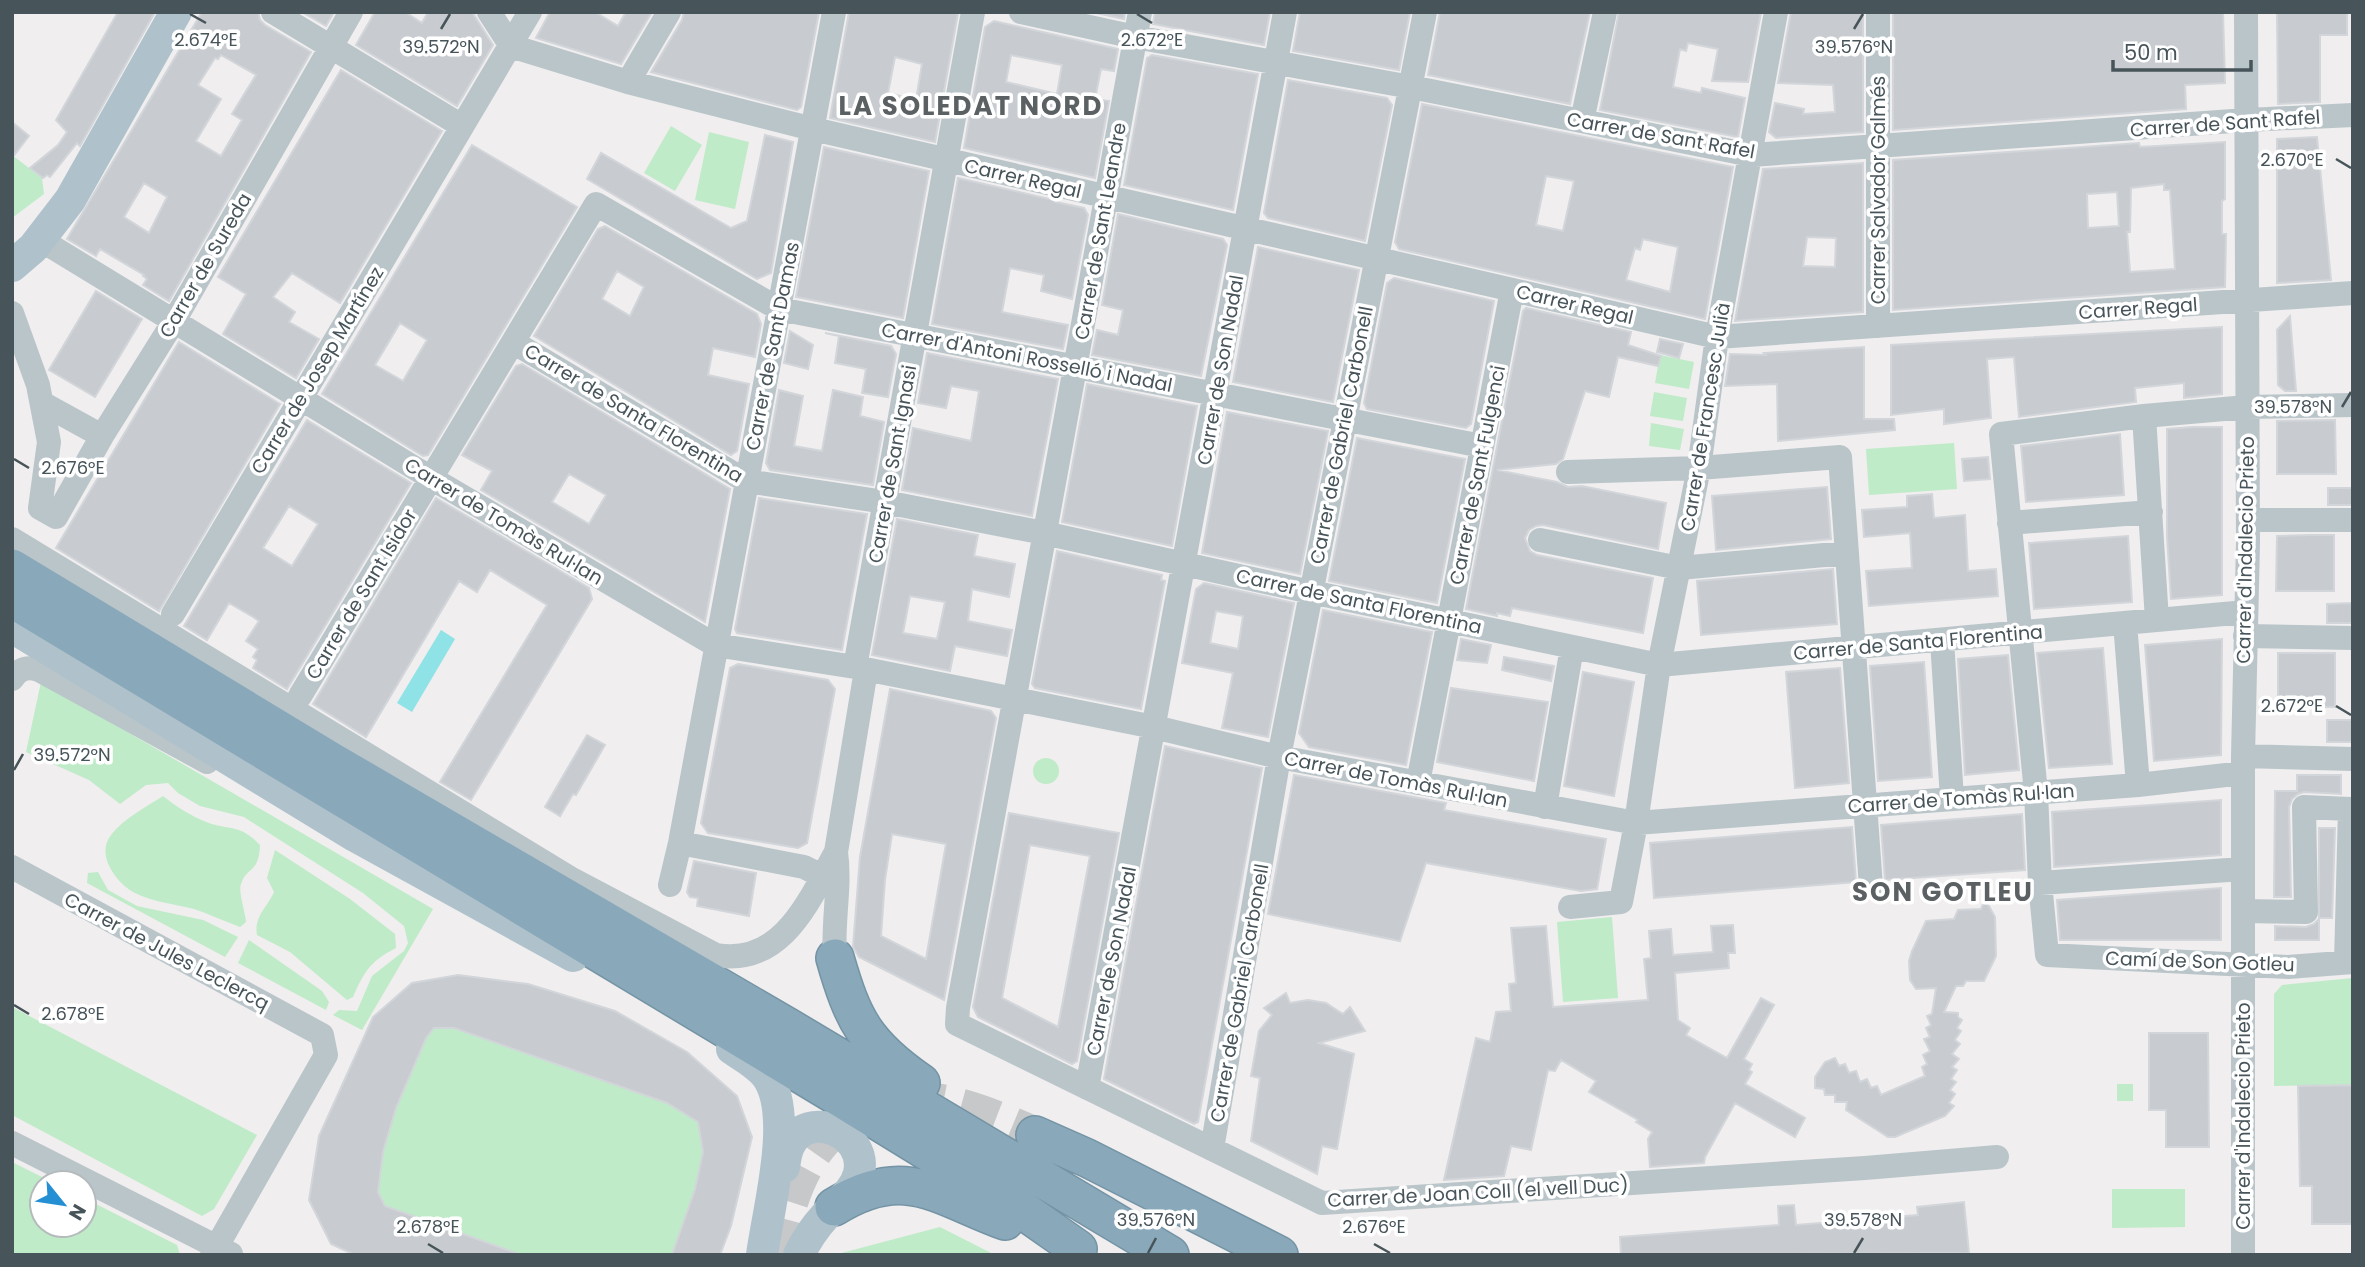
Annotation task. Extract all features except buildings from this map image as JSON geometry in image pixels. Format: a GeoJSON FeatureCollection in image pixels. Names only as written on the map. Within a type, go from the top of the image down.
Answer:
{"type":"FeatureCollection","features":[{"type":"Feature","properties":{"kind":"highway"},"geometry":{"type":"LineString","coordinates":[[12,568],[333,762],[1170,1255]]}},
{"type":"Feature","properties":{"kind":"highway"},"geometry":{"type":"LineString","coordinates":[[12,600],[701,1013],[1021,1209],[1084,1252]]}},
{"type":"Feature","properties":{"kind":"highway"},"geometry":{"type":"LineString","coordinates":[[570,878],[650,929],[963,1116]]}},
{"type":"Feature","properties":{"kind":"highway"},"geometry":{"type":"LineString","coordinates":[[830,950],[852,1012],[883,1054],[1039,1176]]}},
{"type":"Feature","properties":{"kind":"highway"},"geometry":{"type":"LineString","coordinates":[[747,1058],[858,1122],[953,1169]]}},
{"type":"Feature","properties":{"kind":"highway"},"geometry":{"type":"LineString","coordinates":[[1035,1135],[1087,1158],[1279,1255]]}},
{"type":"Feature","properties":{"kind":"highway"},"geometry":{"type":"LineString","coordinates":[[834,1207],[858,1193],[878,1187],[921,1187],[1084,1252]]}},
{"type":"Feature","properties":{"kind":"main road"},"geometry":{"type":"LineString","coordinates":[[34,239],[92,160],[176,12]]}},
{"type":"Feature","properties":{"kind":"main road"},"geometry":{"type":"LineString","coordinates":[[12,627],[366,842],[563,950],[747,1058],[766,1075],[773,1087],[780,1119],[762,1255]]}},
{"type":"Feature","properties":{"kind":"main road"},"geometry":{"type":"LineString","coordinates":[[771,1255],[789,1146],[796,1136],[815,1126],[824,1126],[849,1138],[859,1154],[860,1164],[856,1182],[816,1227],[799,1255]]}},
{"type":"Feature","properties":{"kind":"street"},"geometry":{"type":"LineString","coordinates":[[273,12],[462,126]]}},
{"type":"Feature","properties":{"kind":"street","name":"Carrer de Sureda"},"geometry":{"type":"LineString","coordinates":[[42,403],[49,442],[40,508],[56,517],[102,436],[174,321],[351,12]]}},
{"type":"Feature","properties":{"kind":"street"},"geometry":{"type":"LineString","coordinates":[[489,12],[511,46],[628,82],[669,12]]}},
{"type":"Feature","properties":{"kind":"street"},"geometry":{"type":"LineString","coordinates":[[511,46],[530,12]]}},
{"type":"Feature","properties":{"kind":"street","name":"Carrer de Sant Damas"},"geometry":{"type":"LineString","coordinates":[[670,885],[834,12]]}},
{"type":"Feature","properties":{"kind":"street","name":"Carrer de Sant Ignasi"},"geometry":{"type":"LineString","coordinates":[[836,852],[885,502],[974,12]]}},
{"type":"Feature","properties":{"kind":"street","name":"Carrer de Sant Rafel"},"geometry":{"type":"LineString","coordinates":[[1021,12],[1135,37],[1411,87],[1751,155],[2353,115]]}},
{"type":"Feature","properties":{"kind":"street","name":"Carrer de Sant Leandre"},"geometry":{"type":"LineString","coordinates":[[957,1024],[994,807],[1140,12]]}},
{"type":"Feature","properties":{"kind":"street","name":"Carrer de Son Nadal"},"geometry":{"type":"LineString","coordinates":[[1087,1088],[1284,12]]}},
{"type":"Feature","properties":{"kind":"street","name":"Carrer de Gabriel Carbonell"},"geometry":{"type":"LineString","coordinates":[[1212,1149],[1279,757],[1425,12]]}},
{"type":"Feature","properties":{"kind":"street"},"geometry":{"type":"LineString","coordinates":[[1582,121],[1605,12]]}},
{"type":"Feature","properties":{"kind":"street","name":"Carrer de Francesc Julià"},"geometry":{"type":"LineString","coordinates":[[1636,823],[1659,665],[1699,468],[1717,337],[1776,12]]}},
{"type":"Feature","properties":{"kind":"street","name":"Carrer Salvador Galmés"},"geometry":{"type":"LineString","coordinates":[[1878,12],[1878,326]]}},
{"type":"Feature","properties":{"kind":"street","name":"Carrer d'Indalecio Prieto"},"geometry":{"type":"LineString","coordinates":[[2243,1255],[2243,764],[2248,520],[2246,12]]}},
{"type":"Feature","properties":{"kind":"street","name":"Carrer de Josep Martínez"},"geometry":{"type":"LineString","coordinates":[[173,614],[511,46]]}},
{"type":"Feature","properties":{"kind":"street","name":"Carrer Regal"},"geometry":{"type":"LineString","coordinates":[[628,82],[813,129],[1717,337],[2353,293]]}},
{"type":"Feature","properties":{"kind":"street","name":"Carrer d'Antoni Rosselló i Nadal"},"geometry":{"type":"LineString","coordinates":[[596,204],[779,309],[1482,446]]}},
{"type":"Feature","properties":{"kind":"street","name":"Carrer de Sant Isidor"},"geometry":{"type":"LineString","coordinates":[[300,696],[596,204]]}},
{"type":"Feature","properties":{"kind":"street","name":"Carrer de Tomàs Rul·lan"},"geometry":{"type":"LineString","coordinates":[[34,239],[715,645],[1014,698],[1154,727],[1279,757],[1636,823],[2138,785],[2243,764],[2353,759]]}},
{"type":"Feature","properties":{"kind":"street","name":"Carrer de Sant Fulgenci"},"geometry":{"type":"LineString","coordinates":[[1418,783],[1512,290]]}},
{"type":"Feature","properties":{"kind":"street"},"geometry":{"type":"LineString","coordinates":[[12,313],[42,403],[102,436]]}},
{"type":"Feature","properties":{"kind":"street","name":"Carrer de Santa Florentina"},"geometry":{"type":"LineString","coordinates":[[513,342],[746,481],[885,502],[1044,533],[1659,665],[2157,620],[2245,624],[2353,638]]}},
{"type":"Feature","properties":{"kind":"street"},"geometry":{"type":"LineString","coordinates":[[2243,869],[2040,883],[2036,793],[2001,434],[2144,416],[2247,407],[2353,405]]}},
{"type":"Feature","properties":{"kind":"street"},"geometry":{"type":"LineString","coordinates":[[2144,416],[2157,620]]}},
{"type":"Feature","properties":{"kind":"street"},"geometry":{"type":"LineString","coordinates":[[1568,472],[1699,468],[1840,457],[1871,887]]}},
{"type":"Feature","properties":{"kind":"street"},"geometry":{"type":"LineString","coordinates":[[2009,523],[2151,512]]}},
{"type":"Feature","properties":{"kind":"street"},"geometry":{"type":"LineString","coordinates":[[2248,520],[2353,520]]}},
{"type":"Feature","properties":{"kind":"street"},"geometry":{"type":"LineString","coordinates":[[12,539],[570,878],[716,955],[740,957],[751,954],[786,932],[797,919],[836,852]]}},
{"type":"Feature","properties":{"kind":"street"},"geometry":{"type":"LineString","coordinates":[[1540,540],[1679,568],[1847,553]]}},
{"type":"Feature","properties":{"kind":"street"},"geometry":{"type":"LineString","coordinates":[[2125,623],[2138,785]]}},
{"type":"Feature","properties":{"kind":"street"},"geometry":{"type":"LineString","coordinates":[[1942,639],[1951,799]]}},
{"type":"Feature","properties":{"kind":"street"},"geometry":{"type":"LineString","coordinates":[[1545,807],[1572,647]]}},
{"type":"Feature","properties":{"kind":"street"},"geometry":{"type":"LineString","coordinates":[[12,679],[22,670],[31,667],[39,670],[236,777],[405,874],[523,934],[563,950]]}},
{"type":"Feature","properties":{"kind":"street"},"geometry":{"type":"LineString","coordinates":[[2243,911],[2306,912],[2304,807],[2351,809],[2350,962]]}},
{"type":"Feature","properties":{"kind":"street"},"geometry":{"type":"LineString","coordinates":[[1570,907],[1621,902],[1636,823]]}},
{"type":"Feature","properties":{"kind":"street"},"geometry":{"type":"LineString","coordinates":[[680,843],[804,867],[822,876],[830,950]]}},
{"type":"Feature","properties":{"kind":"street"},"geometry":{"type":"LineString","coordinates":[[830,950],[838,868],[836,852]]}},
{"type":"Feature","properties":{"kind":"street","name":"Carrer de Jules Leclercq"},"geometry":{"type":"LineString","coordinates":[[12,867],[323,1035],[326,1055],[220,1252]]}},
{"type":"Feature","properties":{"kind":"street","name":"Camí de Son Gotleu"},"geometry":{"type":"LineString","coordinates":[[2040,883],[2047,955],[2288,967],[2350,962]]}},
{"type":"Feature","properties":{"kind":"street"},"geometry":{"type":"LineString","coordinates":[[786,932],[813,934],[830,950]]}},
{"type":"Feature","properties":{"kind":"street","name":"Carrer de Joan Coll (el vell Duc)"},"geometry":{"type":"LineString","coordinates":[[957,1024],[1322,1203],[1997,1157]]}},
{"type":"Feature","properties":{"kind":"street"},"geometry":{"type":"LineString","coordinates":[[12,1143],[220,1252]]}},
{"type":"Feature","properties":{"kind":"green space"},"geometry":{"type":"Polygon","coordinates":[[[671,126],[702,145],[675,191],[644,173],[671,126]]]}},
{"type":"Feature","properties":{"kind":"green space"},"geometry":{"type":"Polygon","coordinates":[[[709,132],[749,142],[735,209],[695,200],[709,132]]]}},
{"type":"Feature","properties":{"kind":"green space"},"geometry":{"type":"Polygon","coordinates":[[[12,155],[42,178],[44,194],[12,218],[12,155]]]}},
{"type":"Feature","properties":{"kind":"green space"},"geometry":{"type":"Polygon","coordinates":[[[1660,355],[1694,362],[1689,389],[1655,383],[1660,355]]]}},
{"type":"Feature","properties":{"kind":"green space"},"geometry":{"type":"Polygon","coordinates":[[[1654,392],[1687,398],[1683,421],[1650,416],[1654,392]]]}},
{"type":"Feature","properties":{"kind":"green space"},"geometry":{"type":"Polygon","coordinates":[[[1651,423],[1684,429],[1680,450],[1649,446],[1651,423]]]}},
{"type":"Feature","properties":{"kind":"green space"},"geometry":{"type":"Polygon","coordinates":[[[1954,443],[1957,489],[1869,495],[1866,449],[1954,443]]]}},
{"type":"Feature","properties":{"kind":"green space"},"geometry":{"type":"Polygon","coordinates":[[[41,682],[433,909],[362,1030],[333,1015],[339,1010],[357,1011],[372,976],[404,951],[408,943],[404,926],[363,893],[244,817],[200,806],[178,793],[168,783],[146,785],[120,804],[89,780],[26,752],[41,682]]]}},
{"type":"Feature","properties":{"kind":"green space"},"geometry":{"type":"Polygon","coordinates":[[[1046,758],[1055,762],[1059,771],[1055,780],[1046,784],[1037,780],[1033,771],[1037,762],[1046,758]]]}},
{"type":"Feature","properties":{"kind":"green space"},"geometry":{"type":"Polygon","coordinates":[[[163,796],[194,817],[214,825],[240,830],[260,845],[255,866],[243,879],[240,887],[246,922],[240,927],[194,909],[142,896],[121,883],[110,868],[105,851],[111,835],[128,819],[163,796]]]}},
{"type":"Feature","properties":{"kind":"green space"},"geometry":{"type":"Polygon","coordinates":[[[275,850],[350,899],[395,934],[396,948],[369,968],[353,997],[347,1000],[290,952],[257,935],[259,917],[274,892],[267,878],[275,850]]]}},
{"type":"Feature","properties":{"kind":"green space"},"geometry":{"type":"Polygon","coordinates":[[[98,872],[108,890],[137,906],[203,920],[238,937],[225,957],[87,883],[88,873],[98,872]]]}},
{"type":"Feature","properties":{"kind":"green space"},"geometry":{"type":"Polygon","coordinates":[[[1612,917],[1618,998],[1563,1002],[1557,922],[1612,917]]]}},
{"type":"Feature","properties":{"kind":"green space"},"geometry":{"type":"Polygon","coordinates":[[[249,940],[322,991],[329,1002],[326,1010],[238,963],[249,940]]]}},
{"type":"Feature","properties":{"kind":"green space"},"geometry":{"type":"Polygon","coordinates":[[[2353,978],[2353,1085],[2274,1086],[2274,994],[2282,985],[2353,978]]]}},
{"type":"Feature","properties":{"kind":"green space"},"geometry":{"type":"Polygon","coordinates":[[[12,1007],[257,1135],[214,1209],[202,1216],[12,1115],[12,1007]]]}},
{"type":"Feature","properties":{"kind":"green space"},"geometry":{"type":"Polygon","coordinates":[[[434,1028],[454,1028],[667,1103],[698,1122],[703,1152],[695,1189],[672,1255],[521,1255],[385,1206],[378,1192],[383,1152],[396,1108],[426,1038],[434,1028]]]}},
{"type":"Feature","properties":{"kind":"green space"},"geometry":{"type":"Polygon","coordinates":[[[2117,1084],[2133,1084],[2133,1101],[2117,1101],[2117,1084]]]}},
{"type":"Feature","properties":{"kind":"green space"},"geometry":{"type":"Polygon","coordinates":[[[12,1162],[28,1170],[28,1239],[98,1239],[98,1205],[177,1245],[180,1255],[12,1255],[12,1162]]]}},
{"type":"Feature","properties":{"kind":"green space"},"geometry":{"type":"Polygon","coordinates":[[[2112,1189],[2185,1189],[2185,1227],[2112,1228],[2112,1189]]]}},
{"type":"Feature","properties":{"kind":"green space"},"geometry":{"type":"Polygon","coordinates":[[[940,1227],[995,1255],[834,1255],[940,1227]]]}},
{"type":"Feature","properties":{"kind":"water"},"geometry":{"type":"Polygon","coordinates":[[[441,630],[455,639],[412,712],[397,703],[441,630]]]}},
{"type":"Feature","properties":{"kind":"tunnel"},"geometry":{"type":"LineString","coordinates":[[776,1255],[787,1210],[804,1168],[830,1133],[870,1109],[902,1100],[937,1102],[980,1113],[1035,1135]]}},
{"type":"Feature","properties":{"kind":"district","name":"LA SOLEDAT NORD"},"geometry":{"type":"Point","coordinates":[971,106]}},
{"type":"Feature","properties":{"kind":"district","name":"SON GOTLEU"},"geometry":{"type":"Point","coordinates":[1943,892]}}]}
